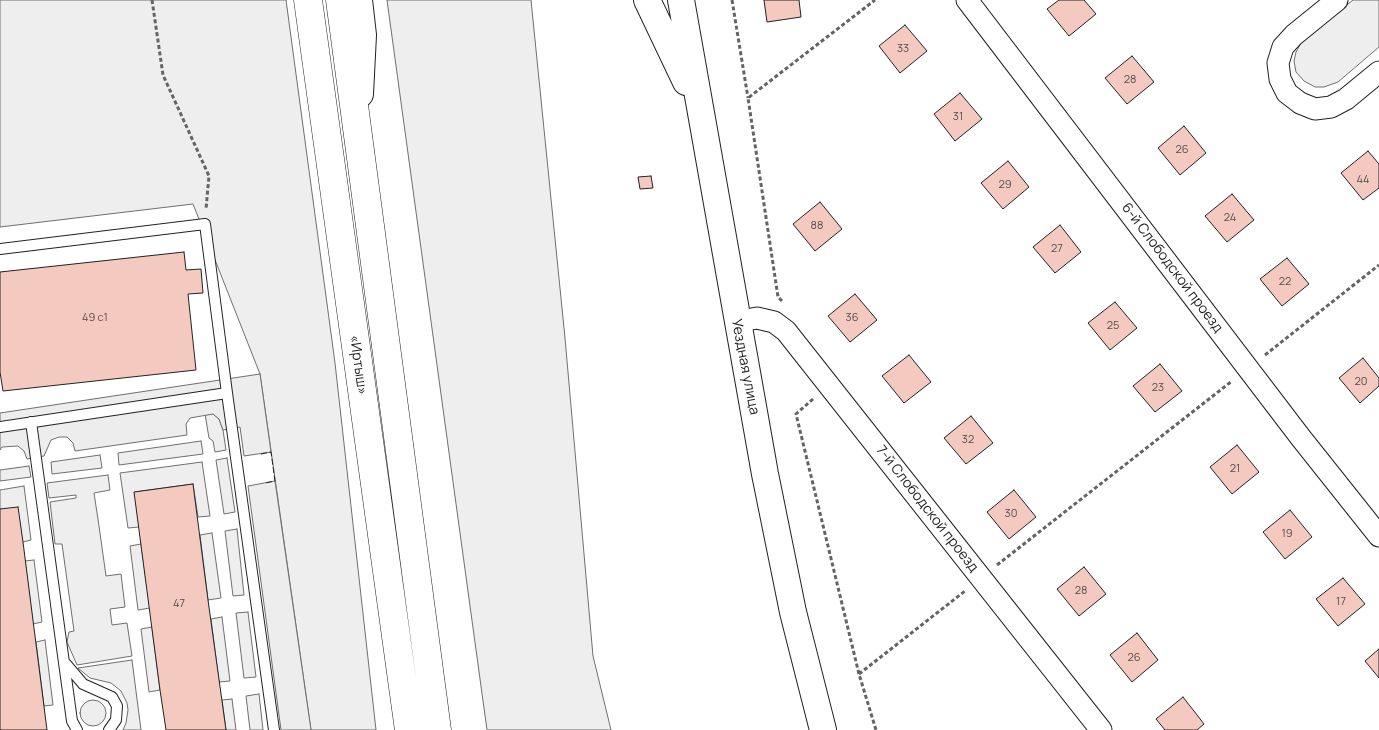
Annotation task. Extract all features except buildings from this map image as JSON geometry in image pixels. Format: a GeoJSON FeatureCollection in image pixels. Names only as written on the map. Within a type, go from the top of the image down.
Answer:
{"type":"FeatureCollection","features":[{"type":"Feature","properties":{"kind":"highway","name":"«Иртыш»"},"geometry":{"type":"LineString","coordinates":[[308,0],[408,730]]}},
{"type":"Feature","properties":{"kind":"highway"},"geometry":{"type":"LineString","coordinates":[[340,0],[437,730]]}},
{"type":"Feature","properties":{"kind":"street"},"geometry":{"type":"LineString","coordinates":[[358,133],[363,35],[359,0]]}},
{"type":"Feature","properties":{"kind":"street"},"geometry":{"type":"LineString","coordinates":[[647,0],[698,107]]}},
{"type":"Feature","properties":{"kind":"street","name":"Уездная улица"},"geometry":{"type":"LineString","coordinates":[[681,0],[736,322],[793,612],[823,730]]}},
{"type":"Feature","properties":{"kind":"street","name":"6-й Слободской проезд"},"geometry":{"type":"LineString","coordinates":[[967,0],[1379,536]]}},
{"type":"Feature","properties":{"kind":"street"},"geometry":{"type":"LineString","coordinates":[[1337,0],[1294,35],[1284,47],[1278,63],[1280,79],[1287,93],[1300,104],[1315,108],[1331,107],[1346,100],[1379,72]]}},
{"type":"Feature","properties":{"kind":"street","name":"7-й Слободской проезд"},"geometry":{"type":"LineString","coordinates":[[736,322],[757,318],[774,322],[786,331],[1101,730]]}},
{"type":"Feature","properties":{"kind":"lane"},"geometry":{"type":"LineString","coordinates":[[0,249],[205,224],[226,393],[274,730]]}},
{"type":"Feature","properties":{"kind":"lane"},"geometry":{"type":"LineString","coordinates":[[0,427],[226,393]]}},
{"type":"Feature","properties":{"kind":"lane"},"geometry":{"type":"LineString","coordinates":[[31,422],[72,722],[77,730]]}},
{"type":"Feature","properties":{"kind":"lane"},"geometry":{"type":"LineString","coordinates":[[64,661],[70,671],[83,684],[112,697],[117,706],[116,720],[109,730]]}},
{"type":"Feature","properties":{"kind":"path"},"geometry":{"type":"LineString","coordinates":[[152,0],[163,75],[209,176],[205,224]]}},
{"type":"Feature","properties":{"kind":"path"},"geometry":{"type":"LineString","coordinates":[[732,0],[778,297],[784,304]]}},
{"type":"Feature","properties":{"kind":"path"},"geometry":{"type":"LineString","coordinates":[[748,98],[875,0]]}},
{"type":"Feature","properties":{"kind":"path"},"geometry":{"type":"LineString","coordinates":[[859,674],[1379,265]]}},
{"type":"Feature","properties":{"kind":"path"},"geometry":{"type":"LineString","coordinates":[[829,385],[796,414],[859,674],[876,730]]}},
{"type":"Feature","properties":{"kind":"shaded area"},"geometry":{"type":"Polygon","coordinates":[[[0,0],[286,0],[335,363],[376,730],[311,730],[260,374],[193,204],[0,227],[0,0]]]}},
{"type":"Feature","properties":{"kind":"shaded area"},"geometry":{"type":"Polygon","coordinates":[[[387,0],[531,0],[565,338],[593,656],[611,730],[487,730],[387,0]]]}},
{"type":"Feature","properties":{"kind":"shaded area"},"geometry":{"type":"Polygon","coordinates":[[[1353,0],[1379,0],[1379,47],[1338,82],[1324,87],[1315,87],[1304,81],[1296,72],[1294,61],[1296,52],[1302,41],[1353,0]]]}},
{"type":"Feature","properties":{"kind":"shaded area"},"geometry":{"type":"Polygon","coordinates":[[[260,374],[271,452],[244,456],[240,427],[223,430],[219,419],[213,414],[190,418],[186,424],[187,435],[75,451],[73,443],[67,437],[59,437],[51,440],[44,456],[27,459],[24,451],[18,446],[2,447],[0,450],[0,413],[260,374]]]}},
{"type":"Feature","properties":{"kind":"shaded area"},"geometry":{"type":"Polygon","coordinates":[[[205,414],[213,414],[219,419],[226,450],[215,452],[213,441],[209,438],[205,414]]]}},
{"type":"Feature","properties":{"kind":"shaded area"},"geometry":{"type":"Polygon","coordinates":[[[201,441],[203,454],[119,465],[118,453],[201,441]]]}},
{"type":"Feature","properties":{"kind":"shaded area"},"geometry":{"type":"Polygon","coordinates":[[[100,455],[102,468],[52,474],[51,462],[100,455]]]}},
{"type":"Feature","properties":{"kind":"shaded area"},"geometry":{"type":"Polygon","coordinates":[[[227,458],[235,512],[224,514],[216,460],[227,458]]]}},
{"type":"Feature","properties":{"kind":"shaded area"},"geometry":{"type":"Polygon","coordinates":[[[202,462],[210,516],[198,517],[193,484],[135,492],[139,527],[128,528],[120,473],[202,462]]]}},
{"type":"Feature","properties":{"kind":"shaded area"},"geometry":{"type":"Polygon","coordinates":[[[29,466],[31,477],[0,481],[0,470],[29,466]]]}},
{"type":"Feature","properties":{"kind":"shaded area"},"geometry":{"type":"Polygon","coordinates":[[[108,475],[110,490],[94,493],[106,576],[121,574],[125,607],[110,609],[112,625],[127,623],[132,656],[77,665],[67,642],[69,632],[74,631],[62,544],[55,544],[50,502],[76,498],[76,495],[49,498],[47,483],[108,475]]]}},
{"type":"Feature","properties":{"kind":"shaded area"},"geometry":{"type":"Polygon","coordinates":[[[275,481],[311,730],[281,730],[248,486],[275,481]]]}},
{"type":"Feature","properties":{"kind":"shaded area"},"geometry":{"type":"Polygon","coordinates":[[[24,486],[31,540],[23,542],[0,509],[0,490],[24,486]]]}},
{"type":"Feature","properties":{"kind":"shaded area"},"geometry":{"type":"Polygon","coordinates":[[[237,529],[244,595],[233,596],[225,531],[237,529]]]}},
{"type":"Feature","properties":{"kind":"shaded area"},"geometry":{"type":"Polygon","coordinates":[[[212,533],[221,598],[208,600],[200,535],[212,533]]]}},
{"type":"Feature","properties":{"kind":"shaded area"},"geometry":{"type":"Polygon","coordinates":[[[141,544],[150,608],[138,610],[130,546],[141,544]]]}},
{"type":"Feature","properties":{"kind":"shaded area"},"geometry":{"type":"Polygon","coordinates":[[[34,560],[42,622],[33,624],[25,561],[34,560]]]}},
{"type":"Feature","properties":{"kind":"shaded area"},"geometry":{"type":"Polygon","coordinates":[[[248,612],[256,677],[244,678],[236,613],[248,612]]]}},
{"type":"Feature","properties":{"kind":"shaded area"},"geometry":{"type":"Polygon","coordinates":[[[222,617],[230,681],[219,682],[211,619],[222,617]]]}},
{"type":"Feature","properties":{"kind":"shaded area"},"geometry":{"type":"Polygon","coordinates":[[[152,627],[160,690],[149,692],[141,629],[152,627]]]}},
{"type":"Feature","properties":{"kind":"shaded area"},"geometry":{"type":"Polygon","coordinates":[[[45,640],[53,705],[44,706],[36,642],[45,640]]]}},
{"type":"Feature","properties":{"kind":"shaded area"},"geometry":{"type":"Polygon","coordinates":[[[132,660],[141,730],[123,730],[128,710],[121,691],[111,683],[90,678],[78,668],[132,660]]]}},
{"type":"Feature","properties":{"kind":"shaded area"},"geometry":{"type":"Polygon","coordinates":[[[259,694],[263,730],[250,730],[246,696],[259,694]]]}},
{"type":"Feature","properties":{"kind":"shaded area"},"geometry":{"type":"Polygon","coordinates":[[[232,699],[236,730],[226,730],[222,700],[232,699]]]}},
{"type":"Feature","properties":{"kind":"shaded area"},"geometry":{"type":"Polygon","coordinates":[[[93,700],[102,704],[106,713],[102,722],[93,726],[84,722],[80,713],[84,704],[93,700]]]}},
{"type":"Feature","properties":{"kind":"fence"},"geometry":{"type":"LineString","coordinates":[[261,454],[271,452],[275,481],[265,483]]}}]}
